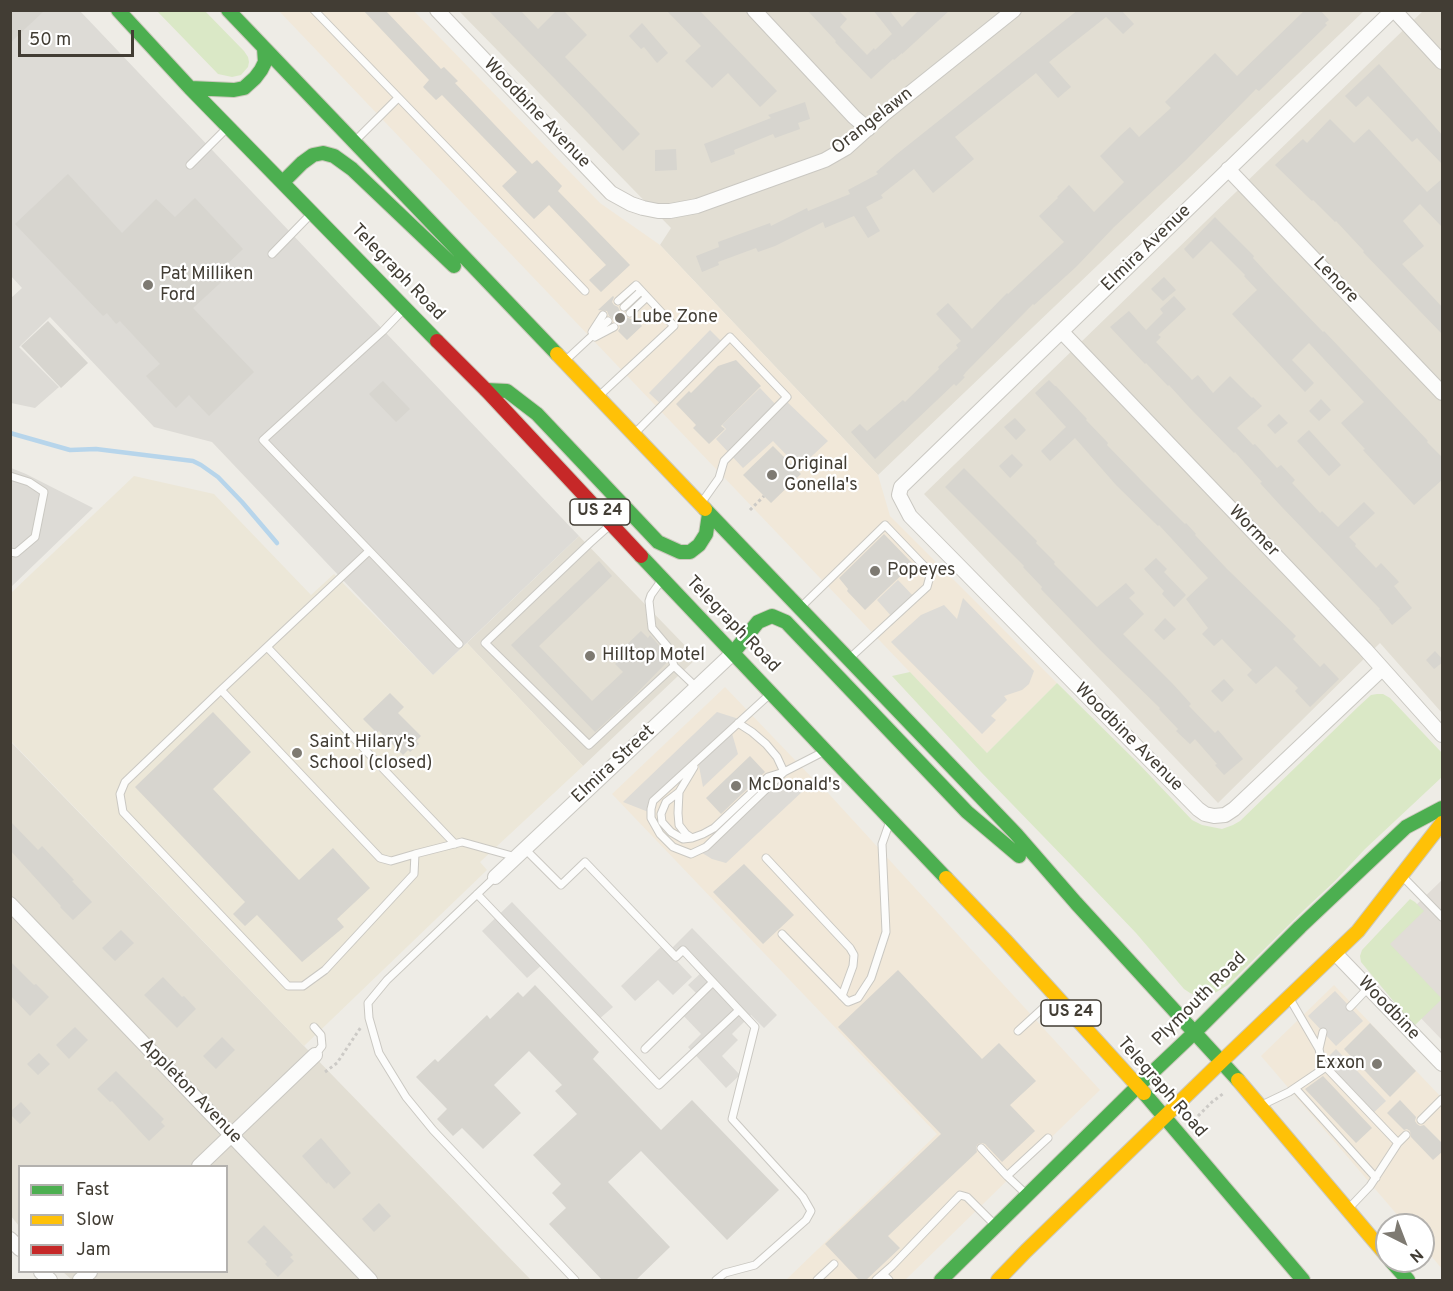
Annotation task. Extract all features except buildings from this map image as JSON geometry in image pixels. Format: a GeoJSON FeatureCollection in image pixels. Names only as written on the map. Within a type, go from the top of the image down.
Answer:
{"type":"FeatureCollection","features":[{"type":"Feature","properties":{"kind":"main road","name":"Telegraph Road"},"geometry":{"type":"LineString","coordinates":[[118,10],[190,88],[486,390],[1005,940],[1138,1086],[1303,1281]]}},
{"type":"Feature","properties":{"kind":"main road"},"geometry":{"type":"LineString","coordinates":[[228,10],[1016,834],[1076,903],[1222,1061],[1375,1242]]}},
{"type":"Feature","properties":{"kind":"main road"},"geometry":{"type":"LineString","coordinates":[[190,88],[234,90],[244,88],[261,70],[265,62],[264,48]]}},
{"type":"Feature","properties":{"kind":"main road"},"geometry":{"type":"LineString","coordinates":[[283,182],[313,155],[323,153],[334,156],[352,169],[464,276],[492,285]]}},
{"type":"Feature","properties":{"kind":"main road"},"geometry":{"type":"LineString","coordinates":[[486,390],[507,391],[537,414],[658,542],[680,552],[690,552],[699,545],[706,534],[705,509]]}},
{"type":"Feature","properties":{"kind":"main road"},"geometry":{"type":"LineString","coordinates":[[733,653],[758,622],[772,616],[786,622],[967,812],[1076,903]]}},
{"type":"Feature","properties":{"kind":"main road","name":"Plymouth Road"},"geometry":{"type":"LineString","coordinates":[[941,1281],[1300,927],[1406,828],[1443,808]]}},
{"type":"Feature","properties":{"kind":"main road"},"geometry":{"type":"LineString","coordinates":[[998,1281],[1026,1251],[1358,931],[1443,823]]}},
{"type":"Feature","properties":{"kind":"street","name":"Woodbine Avenue"},"geometry":{"type":"LineString","coordinates":[[437,10],[602,185],[621,199],[643,208]]}},
{"type":"Feature","properties":{"kind":"street"},"geometry":{"type":"LineString","coordinates":[[754,10],[854,117],[868,129]]}},
{"type":"Feature","properties":{"kind":"street","name":"Orangelawn"},"geometry":{"type":"LineString","coordinates":[[643,208],[670,211],[697,206],[825,159],[846,148],[884,114],[1014,10]]}},
{"type":"Feature","properties":{"kind":"street"},"geometry":{"type":"LineString","coordinates":[[1394,10],[1443,62]]}},
{"type":"Feature","properties":{"kind":"street","name":"Elmira Avenue"},"geometry":{"type":"LineString","coordinates":[[901,487],[1394,10]]}},
{"type":"Feature","properties":{"kind":"street","name":"Lenore"},"geometry":{"type":"LineString","coordinates":[[1228,169],[1443,393]]}},
{"type":"Feature","properties":{"kind":"street","name":"Wormer"},"geometry":{"type":"LineString","coordinates":[[1062,332],[1443,735]]}},
{"type":"Feature","properties":{"kind":"street","name":"Woodbine Avenue"},"geometry":{"type":"LineString","coordinates":[[901,487],[899,495],[910,516],[1198,810],[1205,814],[1225,815],[1234,809],[1382,669]]}},
{"type":"Feature","properties":{"kind":"street","name":"Elmira Street"},"geometry":{"type":"LineString","coordinates":[[495,877],[733,653]]}},
{"type":"Feature","properties":{"kind":"street","name":"Appleton Avenue"},"geometry":{"type":"LineString","coordinates":[[10,904],[370,1281]]}},
{"type":"Feature","properties":{"kind":"street","name":"Woodbine"},"geometry":{"type":"LineString","coordinates":[[1335,953],[1443,1064]]}},
{"type":"Feature","properties":{"kind":"street"},"geometry":{"type":"LineString","coordinates":[[201,1165],[315,1055]]}},
{"type":"Feature","properties":{"kind":"lane"},"geometry":{"type":"LineString","coordinates":[[314,10],[585,291]]}},
{"type":"Feature","properties":{"kind":"lane"},"geometry":{"type":"LineString","coordinates":[[354,141],[398,98]]}},
{"type":"Feature","properties":{"kind":"lane"},"geometry":{"type":"LineString","coordinates":[[190,165],[228,127]]}},
{"type":"Feature","properties":{"kind":"lane"},"geometry":{"type":"LineString","coordinates":[[272,254],[313,213]]}},
{"type":"Feature","properties":{"kind":"lane"},"geometry":{"type":"LineString","coordinates":[[598,397],[674,326],[636,285],[621,304]]}},
{"type":"Feature","properties":{"kind":"lane"},"geometry":{"type":"LineString","coordinates":[[630,313],[647,297]]}},
{"type":"Feature","properties":{"kind":"lane"},"geometry":{"type":"LineString","coordinates":[[405,308],[383,331],[263,440],[459,644]]}},
{"type":"Feature","properties":{"kind":"lane"},"geometry":{"type":"LineString","coordinates":[[565,361],[605,318]]}},
{"type":"Feature","properties":{"kind":"lane"},"geometry":{"type":"LineString","coordinates":[[586,341],[614,327]]}},
{"type":"Feature","properties":{"kind":"lane"},"geometry":{"type":"LineString","coordinates":[[633,435],[730,337],[787,398],[724,461],[705,509]]}},
{"type":"Feature","properties":{"kind":"lane"},"geometry":{"type":"LineString","coordinates":[[10,477],[29,482],[44,492],[34,537],[16,553],[10,552]]}},
{"type":"Feature","properties":{"kind":"lane"},"geometry":{"type":"LineString","coordinates":[[611,524],[485,643],[589,745],[674,666]]}},
{"type":"Feature","properties":{"kind":"lane"},"geometry":{"type":"LineString","coordinates":[[779,620],[800,608],[885,525],[929,571],[927,587],[848,660]]}},
{"type":"Feature","properties":{"kind":"lane"},"geometry":{"type":"LineString","coordinates":[[369,551],[125,782],[120,794],[123,812],[288,986],[303,986],[325,970],[414,874],[415,854]]}},
{"type":"Feature","properties":{"kind":"lane"},"geometry":{"type":"LineString","coordinates":[[663,579],[651,595],[649,602],[652,628],[668,647],[674,666],[696,687]]}},
{"type":"Feature","properties":{"kind":"lane"},"geometry":{"type":"LineString","coordinates":[[267,647],[455,844]]}},
{"type":"Feature","properties":{"kind":"lane"},"geometry":{"type":"LineString","coordinates":[[221,690],[380,858],[391,861],[462,842],[520,853],[561,885],[585,862],[676,957],[683,950],[755,1027],[732,1119],[803,1197],[812,1211],[806,1220],[754,1265],[725,1273],[716,1281]]}},
{"type":"Feature","properties":{"kind":"lane"},"geometry":{"type":"LineString","coordinates":[[772,693],[653,801],[651,818],[660,834],[673,847],[691,854],[706,848],[784,772]]}},
{"type":"Feature","properties":{"kind":"lane"},"geometry":{"type":"LineString","coordinates":[[738,723],[766,744],[777,757],[784,772]]}},
{"type":"Feature","properties":{"kind":"lane"},"geometry":{"type":"LineString","coordinates":[[697,760],[679,792],[666,802],[661,814],[662,822],[671,832],[683,839],[692,838],[714,828],[768,777],[784,772],[826,750]]}},
{"type":"Feature","properties":{"kind":"lane"},"geometry":{"type":"LineString","coordinates":[[679,792],[680,825],[692,838]]}},
{"type":"Feature","properties":{"kind":"lane"},"geometry":{"type":"LineString","coordinates":[[782,934],[848,1002],[858,998],[872,978],[886,932],[882,844],[891,819]]}},
{"type":"Feature","properties":{"kind":"lane"},"geometry":{"type":"LineString","coordinates":[[766,858],[854,955],[853,966],[842,996]]}},
{"type":"Feature","properties":{"kind":"lane"},"geometry":{"type":"LineString","coordinates":[[1402,876],[1443,917]]}},
{"type":"Feature","properties":{"kind":"lane"},"geometry":{"type":"LineString","coordinates":[[495,877],[387,980],[368,1003],[369,1018],[379,1053],[412,1105],[575,1281]]}},
{"type":"Feature","properties":{"kind":"lane"},"geometry":{"type":"LineString","coordinates":[[477,894],[659,1085],[739,1010]]}},
{"type":"Feature","properties":{"kind":"lane"},"geometry":{"type":"LineString","coordinates":[[645,1049],[713,982]]}},
{"type":"Feature","properties":{"kind":"lane"},"geometry":{"type":"LineString","coordinates":[[1350,1007],[1368,988]]}},
{"type":"Feature","properties":{"kind":"lane"},"geometry":{"type":"LineString","coordinates":[[1018,1031],[1056,996]]}},
{"type":"Feature","properties":{"kind":"lane"},"geometry":{"type":"LineString","coordinates":[[1290,998],[1319,1049],[1322,1063],[1398,1143]]}},
{"type":"Feature","properties":{"kind":"lane"},"geometry":{"type":"LineString","coordinates":[[314,1027],[321,1035],[322,1046],[315,1055]]}},
{"type":"Feature","properties":{"kind":"lane"},"geometry":{"type":"LineString","coordinates":[[1319,1049],[1323,1032]]}},
{"type":"Feature","properties":{"kind":"lane"},"geometry":{"type":"LineString","coordinates":[[1260,1106],[1295,1088],[1326,1067]]}},
{"type":"Feature","properties":{"kind":"lane"},"geometry":{"type":"LineString","coordinates":[[1295,1088],[1376,1178]]}},
{"type":"Feature","properties":{"kind":"lane"},"geometry":{"type":"LineString","coordinates":[[1421,1120],[1443,1099]]}},
{"type":"Feature","properties":{"kind":"lane"},"geometry":{"type":"LineString","coordinates":[[1347,1210],[1370,1186],[1398,1143],[1406,1135]]}},
{"type":"Feature","properties":{"kind":"lane"},"geometry":{"type":"LineString","coordinates":[[1007,1176],[1048,1138]]}},
{"type":"Feature","properties":{"kind":"lane"},"geometry":{"type":"LineString","coordinates":[[981,1148],[1027,1195]]}},
{"type":"Feature","properties":{"kind":"lane"},"geometry":{"type":"LineString","coordinates":[[876,1281],[960,1195],[967,1197],[996,1225]]}},
{"type":"Feature","properties":{"kind":"lane"},"geometry":{"type":"LineString","coordinates":[[817,1281],[834,1264]]}},
{"type":"Feature","properties":{"kind":"lane"},"geometry":{"type":"LineString","coordinates":[[883,1274],[889,1281]]}},
{"type":"Feature","properties":{"kind":"path"},"geometry":{"type":"LineString","coordinates":[[750,510],[764,496]]}},
{"type":"Feature","properties":{"kind":"path"},"geometry":{"type":"LineString","coordinates":[[325,1072],[337,1063],[369,1018]]}},
{"type":"Feature","properties":{"kind":"path"},"geometry":{"type":"LineString","coordinates":[[1198,1116],[1224,1093]]}},
{"type":"Feature","properties":{"kind":"shaded area"},"geometry":{"type":"Polygon","coordinates":[[[11,11],[80,11],[579,536],[433,675],[212,442],[154,427],[50,317],[19,347],[59,387],[35,408],[11,403],[11,298],[22,288],[11,276],[11,11]]]}},
{"type":"Feature","properties":{"kind":"shaded area"},"geometry":{"type":"Polygon","coordinates":[[[279,11],[414,11],[600,203],[660,245],[878,475],[890,516],[1057,683],[987,753],[279,11]]]}},
{"type":"Feature","properties":{"kind":"shaded area"},"geometry":{"type":"Polygon","coordinates":[[[459,11],[1364,11],[878,475],[660,245],[671,228],[459,11]]]}},
{"type":"Feature","properties":{"kind":"shaded area"},"geometry":{"type":"Polygon","coordinates":[[[1423,11],[1442,11],[1442,713],[1380,643],[1218,803],[924,494],[1423,11]]]}},
{"type":"Feature","properties":{"kind":"shaded area"},"geometry":{"type":"Polygon","coordinates":[[[710,330],[724,344],[663,406],[649,393],[710,330]]]}},
{"type":"Feature","properties":{"kind":"shaded area"},"geometry":{"type":"Polygon","coordinates":[[[760,388],[778,407],[785,400],[828,441],[799,468],[773,441],[743,468],[716,439],[726,429],[722,425],[760,388]]]}},
{"type":"Feature","properties":{"kind":"shaded area"},"geometry":{"type":"Polygon","coordinates":[[[11,468],[93,508],[11,587],[11,468]]]}},
{"type":"Feature","properties":{"kind":"shaded area","name":"Saint Hilary's School (closed)"},"geometry":{"type":"Polygon","coordinates":[[[134,476],[214,494],[311,595],[334,574],[433,675],[467,643],[583,766],[480,862],[487,870],[304,1046],[11,741],[11,593],[134,476]]]}},
{"type":"Feature","properties":{"kind":"shaded area"},"geometry":{"type":"Polygon","coordinates":[[[579,536],[697,658],[583,766],[467,643],[579,536]]]}},
{"type":"Feature","properties":{"kind":"shaded area"},"geometry":{"type":"Polygon","coordinates":[[[898,580],[915,598],[893,618],[877,600],[898,580]]]}},
{"type":"Feature","properties":{"kind":"shaded area"},"geometry":{"type":"Polygon","coordinates":[[[963,598],[1034,671],[1029,684],[1022,690],[1004,696],[1007,700],[991,716],[996,720],[982,734],[891,642],[921,615],[944,605],[957,619],[963,598]]]}},
{"type":"Feature","properties":{"kind":"shaded area"},"geometry":{"type":"Polygon","coordinates":[[[725,687],[818,782],[1100,1090],[905,1280],[786,1280],[937,1134],[612,794],[725,687]]]}},
{"type":"Feature","properties":{"kind":"shaded area"},"geometry":{"type":"Polygon","coordinates":[[[717,712],[742,720],[731,730],[738,754],[703,787],[698,761],[653,801],[651,813],[623,802],[717,712]]]}},
{"type":"Feature","properties":{"kind":"shaded area"},"geometry":{"type":"Polygon","coordinates":[[[10,741],[531,1280],[72,1280],[64,1273],[228,1273],[228,1165],[18,1165],[18,1225],[11,1216],[10,741]]]}},
{"type":"Feature","properties":{"kind":"shaded area"},"geometry":{"type":"Polygon","coordinates":[[[778,778],[804,790],[726,863],[712,859],[699,851],[778,778]]]}},
{"type":"Feature","properties":{"kind":"shaded area"},"geometry":{"type":"Polygon","coordinates":[[[1442,880],[1442,1040],[1362,957],[1442,880]]]}},
{"type":"Feature","properties":{"kind":"shaded area"},"geometry":{"type":"Polygon","coordinates":[[[512,902],[613,1007],[598,1020],[543,964],[527,978],[482,931],[512,902]]]}},
{"type":"Feature","properties":{"kind":"shaded area"},"geometry":{"type":"Polygon","coordinates":[[[692,928],[777,1015],[764,1028],[751,1015],[732,1034],[738,1040],[722,1056],[740,1075],[726,1088],[688,1047],[701,1034],[678,1010],[696,993],[688,985],[703,971],[685,952],[676,960],[692,977],[673,995],[658,980],[635,1001],[621,986],[665,943],[671,949],[692,928]]]}},
{"type":"Feature","properties":{"kind":"shaded area"},"geometry":{"type":"Polygon","coordinates":[[[1334,985],[1442,1098],[1442,1269],[1435,1261],[1435,1213],[1396,1213],[1261,1056],[1334,985]]]}},
{"type":"Feature","properties":{"kind":"shaded area"},"geometry":{"type":"Polygon","coordinates":[[[1335,991],[1363,1021],[1336,1046],[1308,1016],[1335,991]]]}},
{"type":"Feature","properties":{"kind":"shaded area"},"geometry":{"type":"Polygon","coordinates":[[[1336,1049],[1386,1101],[1371,1115],[1322,1063],[1336,1049]]]}},
{"type":"Feature","properties":{"kind":"green space"},"geometry":{"type":"Polygon","coordinates":[[[157,11],[205,11],[244,51],[248,57],[248,67],[241,75],[232,77],[218,74],[157,11]]]}},
{"type":"Feature","properties":{"kind":"green space"},"geometry":{"type":"Polygon","coordinates":[[[910,672],[987,753],[1057,683],[1192,820],[1202,825],[1222,829],[1240,821],[1371,695],[1383,694],[1390,698],[1442,753],[1442,777],[1365,849],[1228,985],[1210,996],[1206,993],[1198,996],[1184,989],[1136,933],[892,676],[910,672]]]}},
{"type":"Feature","properties":{"kind":"green space"},"geometry":{"type":"Polygon","coordinates":[[[1410,899],[1424,911],[1390,944],[1442,999],[1414,1026],[1361,962],[1360,956],[1362,950],[1410,899]]]}},
{"type":"Feature","properties":{"kind":"waterway"},"geometry":{"type":"LineString","coordinates":[[10,433],[70,450],[96,449],[193,461],[218,477],[277,543]]}},
{"type":"Feature","properties":{"kind":"traffic: fast"},"geometry":{"type":"LineString","coordinates":[[118,10],[190,88],[437,341]]}},
{"type":"Feature","properties":{"kind":"traffic: fast"},"geometry":{"type":"LineString","coordinates":[[228,10],[557,354]]}},
{"type":"Feature","properties":{"kind":"traffic: fast"},"geometry":{"type":"LineString","coordinates":[[190,88],[234,90],[244,88],[261,70],[265,62],[264,48]]}},
{"type":"Feature","properties":{"kind":"traffic: fast"},"geometry":{"type":"LineString","coordinates":[[283,182],[313,155],[323,153],[334,156],[352,169],[454,266]]}},
{"type":"Feature","properties":{"kind":"traffic: fast"},"geometry":{"type":"LineString","coordinates":[[486,390],[507,391],[537,414],[658,542],[680,552],[690,552],[699,545],[706,534],[709,514]]}},
{"type":"Feature","properties":{"kind":"traffic: fast"},"geometry":{"type":"LineString","coordinates":[[705,509],[1016,834],[1238,1080]]}},
{"type":"Feature","properties":{"kind":"traffic: fast"},"geometry":{"type":"LineString","coordinates":[[641,556],[946,878]]}},
{"type":"Feature","properties":{"kind":"traffic: fast"},"geometry":{"type":"LineString","coordinates":[[733,653],[758,622],[772,616],[786,622],[967,812],[1019,856]]}},
{"type":"Feature","properties":{"kind":"traffic: fast"},"geometry":{"type":"LineString","coordinates":[[1195,1032],[1300,927],[1406,827],[1442,808]]}},
{"type":"Feature","properties":{"kind":"traffic: fast"},"geometry":{"type":"LineString","coordinates":[[941,1280],[1195,1032]]}},
{"type":"Feature","properties":{"kind":"traffic: fast"},"geometry":{"type":"LineString","coordinates":[[1144,1093],[1303,1280]]}},
{"type":"Feature","properties":{"kind":"traffic: fast"},"geometry":{"type":"LineString","coordinates":[[1402,1273],[1408,1280]]}},
{"type":"Feature","properties":{"kind":"traffic: slow"},"geometry":{"type":"LineString","coordinates":[[557,354],[705,509]]}},
{"type":"Feature","properties":{"kind":"traffic: slow"},"geometry":{"type":"LineString","coordinates":[[1222,1061],[1358,931],[1442,823]]}},
{"type":"Feature","properties":{"kind":"traffic: slow"},"geometry":{"type":"LineString","coordinates":[[946,878],[1144,1093]]}},
{"type":"Feature","properties":{"kind":"traffic: slow"},"geometry":{"type":"LineString","coordinates":[[998,1280],[1222,1061]]}},
{"type":"Feature","properties":{"kind":"traffic: slow"},"geometry":{"type":"LineString","coordinates":[[1238,1080],[1375,1242]]}},
{"type":"Feature","properties":{"kind":"traffic: jam"},"geometry":{"type":"LineString","coordinates":[[437,341],[486,390],[641,556]]}},
{"type":"Feature","properties":{"kind":"place","name":"Pat Milliken Ford"},"geometry":{"type":"Point","coordinates":[148,285]}},
{"type":"Feature","properties":{"kind":"place","name":"Lube Zone"},"geometry":{"type":"Point","coordinates":[620,318]}},
{"type":"Feature","properties":{"kind":"place","name":"Original Gonella's"},"geometry":{"type":"Point","coordinates":[772,475]}},
{"type":"Feature","properties":{"kind":"place","name":"Popeyes"},"geometry":{"type":"Point","coordinates":[875,571]}},
{"type":"Feature","properties":{"kind":"place","name":"Hilltop Motel"},"geometry":{"type":"Point","coordinates":[590,656]}},
{"type":"Feature","properties":{"kind":"place","name":"Saint Hilary's School (closed)"},"geometry":{"type":"Point","coordinates":[297,753]}},
{"type":"Feature","properties":{"kind":"place","name":"McDonald's"},"geometry":{"type":"Point","coordinates":[736,786]}},
{"type":"Feature","properties":{"kind":"place","name":"Exxon"},"geometry":{"type":"Point","coordinates":[1377,1064]}}]}
